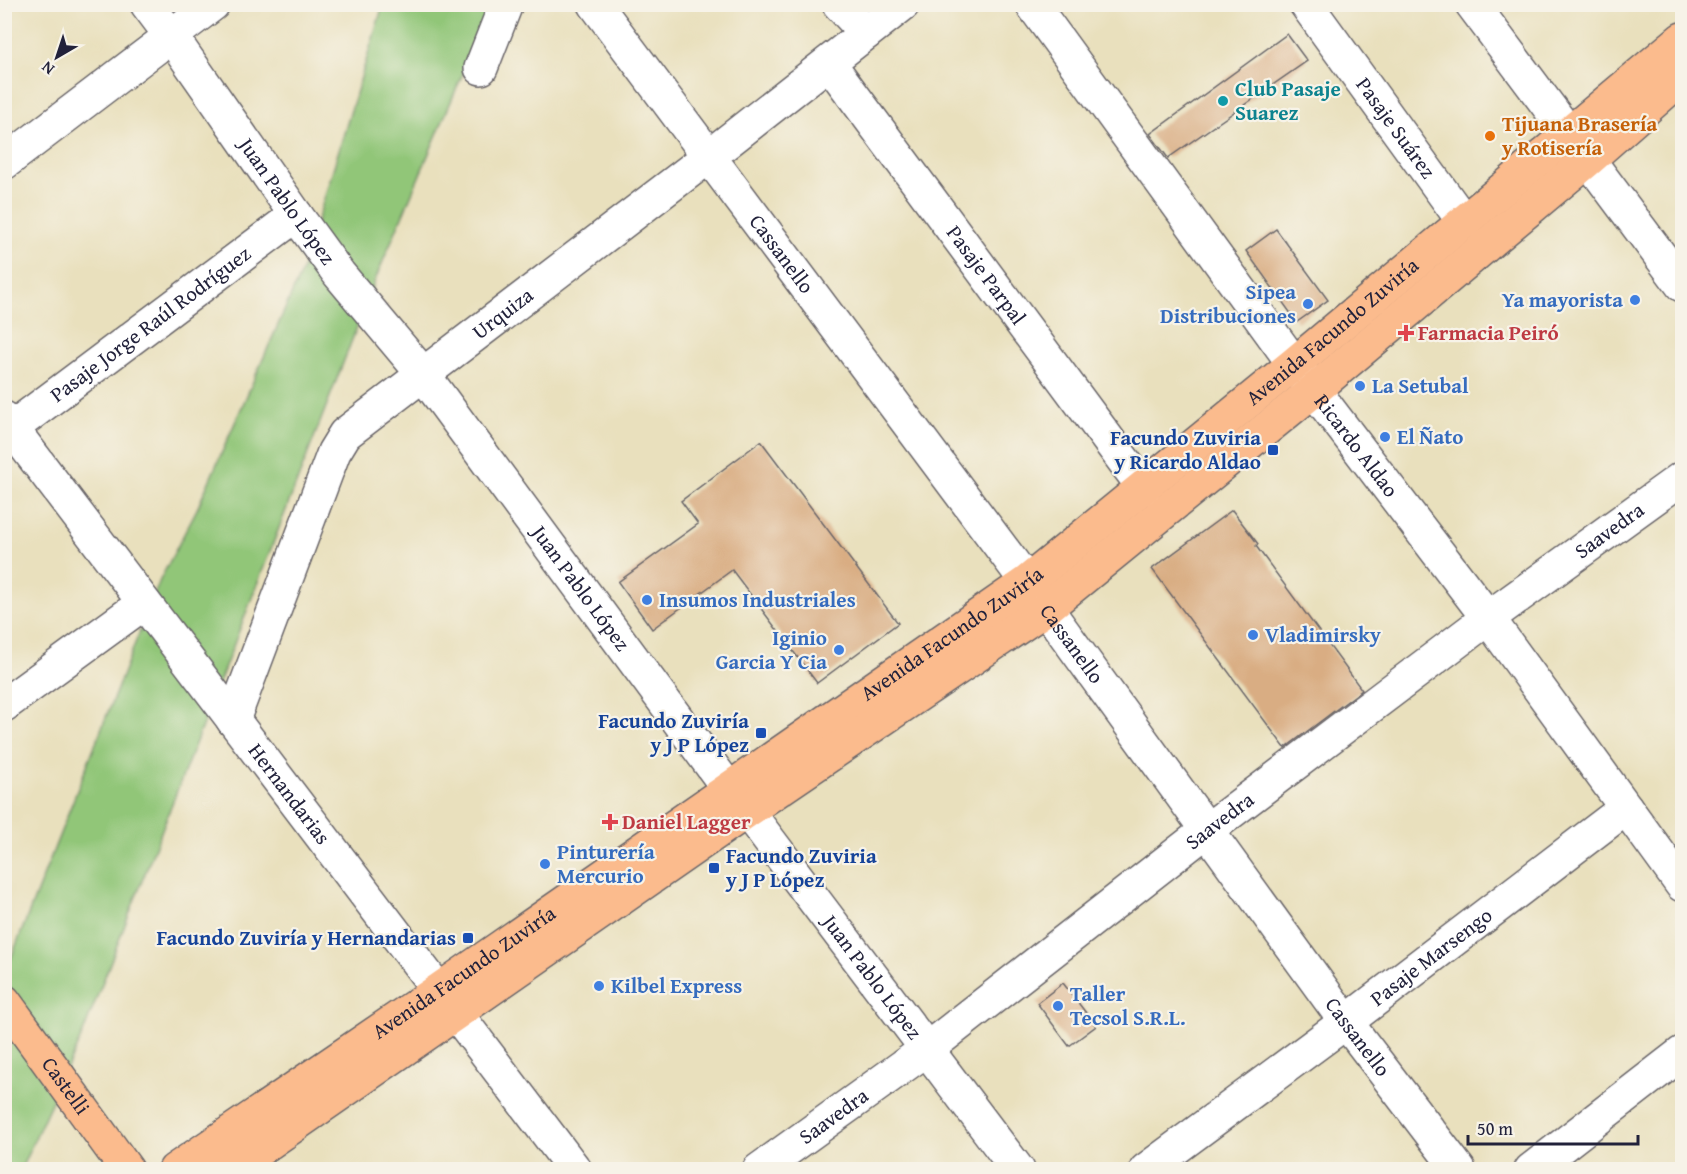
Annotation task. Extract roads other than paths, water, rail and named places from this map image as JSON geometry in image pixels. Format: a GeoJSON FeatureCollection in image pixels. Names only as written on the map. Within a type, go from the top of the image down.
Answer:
{"type":"FeatureCollection","features":[{"type":"Feature","properties":{"kind":"main road","name":"Avenida Facundo Zuviría"},"geometry":{"type":"LineString","coordinates":[[737,799],[1045,609],[1314,390],[1579,146],[1683,39]]}},
{"type":"Feature","properties":{"kind":"main road","name":"Avenida Facundo Zuviría"},"geometry":{"type":"LineString","coordinates":[[175,1170],[447,1001],[737,799],[1027,582],[1144,488],[1464,222],[1683,77]]}},
{"type":"Feature","properties":{"kind":"main road","name":"Castelli"},"geometry":{"type":"LineString","coordinates":[[4,1001],[127,1170]]}},
{"type":"Feature","properties":{"kind":"main road","name":"Avenida Facundo Zuviría"},"geometry":{"type":"LineString","coordinates":[[230,1170],[447,1001]]}},
{"type":"Feature","properties":{"kind":"street","name":"Juan Pablo López"},"geometry":{"type":"LineString","coordinates":[[147,4],[345,282],[423,374],[737,799],[1018,1170]]}},
{"type":"Feature","properties":{"kind":"street"},"geometry":{"type":"LineString","coordinates":[[4,163],[213,4]]}},
{"type":"Feature","properties":{"kind":"street"},"geometry":{"type":"LineString","coordinates":[[481,68],[506,4]]}},
{"type":"Feature","properties":{"kind":"street","name":"Cassanello"},"geometry":{"type":"LineString","coordinates":[[594,4],[1027,582],[1346,1022],[1459,1170]]}},
{"type":"Feature","properties":{"kind":"street"},"geometry":{"type":"LineString","coordinates":[[839,4],[866,33]]}},
{"type":"Feature","properties":{"kind":"street","name":"Urquiza"},"geometry":{"type":"LineString","coordinates":[[233,720],[334,452],[345,434],[708,157],[903,4]]}},
{"type":"Feature","properties":{"kind":"street","name":"Ricardo Aldao"},"geometry":{"type":"LineString","coordinates":[[1032,4],[1294,364],[1488,618],[1683,885]]}},
{"type":"Feature","properties":{"kind":"street","name":"Pasaje Suárez"},"geometry":{"type":"LineString","coordinates":[[1306,4],[1464,222]]}},
{"type":"Feature","properties":{"kind":"street"},"geometry":{"type":"LineString","coordinates":[[1472,4],[1683,285]]}},
{"type":"Feature","properties":{"kind":"street","name":"Pasaje Parpal"},"geometry":{"type":"LineString","coordinates":[[829,63],[1144,488]]}},
{"type":"Feature","properties":{"kind":"street","name":"Pasaje Jorge Raúl Rodríguez"},"geometry":{"type":"LineString","coordinates":[[7,427],[296,215]]}},
{"type":"Feature","properties":{"kind":"street","name":"Hernandarias"},"geometry":{"type":"LineString","coordinates":[[7,427],[144,603],[574,1170]]}},
{"type":"Feature","properties":{"kind":"street","name":"Saavedra"},"geometry":{"type":"LineString","coordinates":[[759,1170],[927,1049],[1206,831],[1488,618],[1683,478]]}},
{"type":"Feature","properties":{"kind":"street"},"geometry":{"type":"LineString","coordinates":[[4,705],[144,603]]}},
{"type":"Feature","properties":{"kind":"street","name":"Pasaje Marsengo"},"geometry":{"type":"LineString","coordinates":[[1146,1170],[1346,1022],[1626,808]]}},
{"type":"Feature","properties":{"kind":"street"},"geometry":{"type":"LineString","coordinates":[[1531,1170],[1683,1053]]}},
{"type":"Feature","properties":{"kind":"place","name":"Club Pasaje Suarez"},"geometry":{"type":"Point","coordinates":[1223,101]}},
{"type":"Feature","properties":{"kind":"place","name":"Tijuana Brasería y Rotisería"},"geometry":{"type":"Point","coordinates":[1490,136]}},
{"type":"Feature","properties":{"kind":"place","name":"Ya mayorista"},"geometry":{"type":"Point","coordinates":[1635,300]}},
{"type":"Feature","properties":{"kind":"place","name":"Sipea Distribuciones"},"geometry":{"type":"Point","coordinates":[1308,304]}},
{"type":"Feature","properties":{"kind":"place","name":"Farmacia Peiró"},"geometry":{"type":"Point","coordinates":[1406,333]}},
{"type":"Feature","properties":{"kind":"place","name":"La Setubal"},"geometry":{"type":"Point","coordinates":[1360,386]}},
{"type":"Feature","properties":{"kind":"place","name":"El Ñato"},"geometry":{"type":"Point","coordinates":[1385,437]}},
{"type":"Feature","properties":{"kind":"place","name":"Facundo Zuviria y Ricardo Aldao"},"geometry":{"type":"Point","coordinates":[1273,450]}},
{"type":"Feature","properties":{"kind":"place","name":"Insumos Industriales"},"geometry":{"type":"Point","coordinates":[647,600]}},
{"type":"Feature","properties":{"kind":"place","name":"Vladimirsky"},"geometry":{"type":"Point","coordinates":[1253,635]}},
{"type":"Feature","properties":{"kind":"place","name":"Iginio Garcia Y Cia"},"geometry":{"type":"Point","coordinates":[839,650]}},
{"type":"Feature","properties":{"kind":"place","name":"Facundo Zuviría y J P López"},"geometry":{"type":"Point","coordinates":[761,733]}},
{"type":"Feature","properties":{"kind":"place","name":"Daniel Lagger"},"geometry":{"type":"Point","coordinates":[610,822]}},
{"type":"Feature","properties":{"kind":"place","name":"Pinturería Mercurio"},"geometry":{"type":"Point","coordinates":[545,864]}},
{"type":"Feature","properties":{"kind":"place","name":"Facundo Zuviria y J P López"},"geometry":{"type":"Point","coordinates":[714,868]}},
{"type":"Feature","properties":{"kind":"place","name":"Facundo Zuviría y Hernandarias"},"geometry":{"type":"Point","coordinates":[468,938]}},
{"type":"Feature","properties":{"kind":"place","name":"Kilbel Express"},"geometry":{"type":"Point","coordinates":[599,986]}},
{"type":"Feature","properties":{"kind":"place","name":"Taller Tecsol S.R.L."},"geometry":{"type":"Point","coordinates":[1058,1006]}}]}
